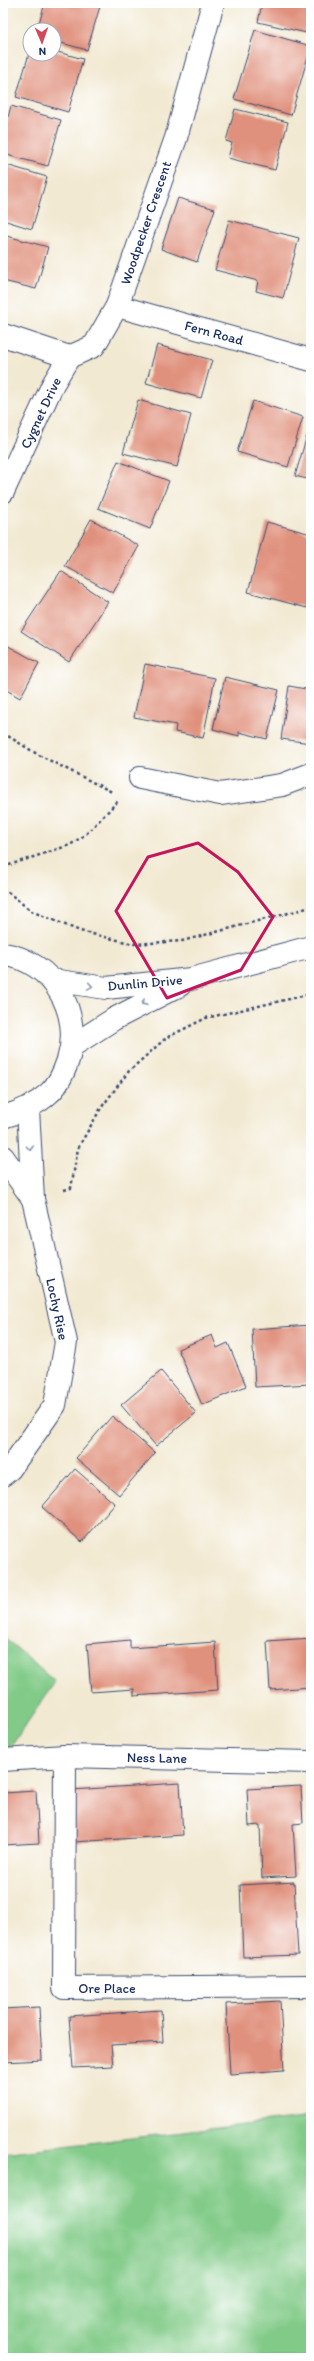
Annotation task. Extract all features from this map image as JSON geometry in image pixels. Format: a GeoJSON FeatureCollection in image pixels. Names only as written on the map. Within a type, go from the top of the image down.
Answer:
{"type":"FeatureCollection","features":[{"type":"Feature","properties":{"kind":"street","name":"Woodpecker Crescent"},"geometry":{"type":"LineString","coordinates":[[69,357],[94,346],[116,306],[176,138],[213,3]]}},
{"type":"Feature","properties":{"kind":"street","name":"Fern Road"},"geometry":{"type":"LineString","coordinates":[[116,306],[311,360]]}},
{"type":"Feature","properties":{"kind":"street"},"geometry":{"type":"LineString","coordinates":[[3,335],[69,357]]}},
{"type":"Feature","properties":{"kind":"street","name":"Cygnet Drive"},"geometry":{"type":"LineString","coordinates":[[3,492],[53,384],[69,357]]}},
{"type":"Feature","properties":{"kind":"street"},"geometry":{"type":"LineString","coordinates":[[140,778],[220,794],[282,785],[311,774]]}},
{"type":"Feature","properties":{"kind":"street","name":"Dunlin Drive"},"geometry":{"type":"LineString","coordinates":[[52,980],[106,988],[192,979],[311,947]]}},
{"type":"Feature","properties":{"kind":"street"},"geometry":{"type":"LineString","coordinates":[[3,1118],[28,1109],[50,1093],[64,1072],[72,1046],[72,1022],[65,1000],[52,980],[34,964],[6,952]]}},
{"type":"Feature","properties":{"kind":"street","name":"Dunlin Drive"},"geometry":{"type":"LineString","coordinates":[[72,1046],[114,1018],[192,979]]}},
{"type":"Feature","properties":{"kind":"street","name":"Lochy Rise"},"geometry":{"type":"LineString","coordinates":[[3,1475],[10,1469],[55,1405],[66,1342],[32,1198],[28,1109]]}},
{"type":"Feature","properties":{"kind":"street","name":"Lochy Rise"},"geometry":{"type":"LineString","coordinates":[[3,1157],[32,1198]]}},
{"type":"Feature","properties":{"kind":"street","name":"Ness Lane"},"geometry":{"type":"LineString","coordinates":[[3,1760],[65,1756],[311,1762]]}},
{"type":"Feature","properties":{"kind":"street","name":"Ore Place"},"geometry":{"type":"LineString","coordinates":[[65,1756],[64,1988],[311,1986]]}},
{"type":"Feature","properties":{"kind":"path"},"geometry":{"type":"LineString","coordinates":[[3,734],[37,754],[122,797]]}},
{"type":"Feature","properties":{"kind":"path"},"geometry":{"type":"LineString","coordinates":[[3,867],[70,845],[86,834],[140,778]]}},
{"type":"Feature","properties":{"kind":"path"},"geometry":{"type":"LineString","coordinates":[[3,888],[31,911],[80,932],[134,944],[182,941],[311,907]]}},
{"type":"Feature","properties":{"kind":"path"},"geometry":{"type":"LineString","coordinates":[[32,1198],[71,1188],[78,1148],[101,1108],[129,1071],[166,1038],[206,1018],[311,994]]}},
{"type":"Feature","properties":{"kind":"highlighted area"},"geometry":{"type":"Polygon","coordinates":[[[198,843],[238,872],[273,917],[241,970],[167,998],[116,911],[148,857],[198,843]]]}},
{"type":"Feature","properties":{"kind":"green space"},"geometry":{"type":"Polygon","coordinates":[[[3,1636],[55,1682],[10,1748],[3,1748],[3,1636]]]}},
{"type":"Feature","properties":{"kind":"green space"},"geometry":{"type":"Polygon","coordinates":[[[311,2117],[311,2358],[3,2358],[3,2153],[311,2117]]]}},
{"type":"Feature","properties":{"kind":"building"},"geometry":{"type":"Polygon","coordinates":[[[45,3],[101,3],[87,50],[62,43],[62,22],[39,22],[45,3]]]}},
{"type":"Feature","properties":{"kind":"building"},"geometry":{"type":"Polygon","coordinates":[[[262,3],[311,3],[311,34],[258,22],[262,3]]]}},
{"type":"Feature","properties":{"kind":"building"},"geometry":{"type":"Polygon","coordinates":[[[255,30],[311,46],[291,115],[234,99],[255,30]]]}},
{"type":"Feature","properties":{"kind":"building"},"geometry":{"type":"Polygon","coordinates":[[[62,53],[83,59],[68,112],[16,97],[27,62],[62,62],[62,53]]]}},
{"type":"Feature","properties":{"kind":"building"},"geometry":{"type":"Polygon","coordinates":[[[11,106],[61,120],[48,166],[3,154],[3,135],[11,106]]]}},
{"type":"Feature","properties":{"kind":"building"},"geometry":{"type":"Polygon","coordinates":[[[235,109],[288,122],[275,170],[228,158],[232,143],[226,141],[235,109]]]}},
{"type":"Feature","properties":{"kind":"building"},"geometry":{"type":"Polygon","coordinates":[[[3,164],[47,177],[32,229],[3,220],[3,164]]]}},
{"type":"Feature","properties":{"kind":"building"},"geometry":{"type":"Polygon","coordinates":[[[178,198],[215,209],[197,262],[161,249],[178,198]]]}},
{"type":"Feature","properties":{"kind":"building"},"geometry":{"type":"Polygon","coordinates":[[[229,220],[299,238],[283,298],[256,291],[258,281],[215,270],[229,220]]]}},
{"type":"Feature","properties":{"kind":"building"},"geometry":{"type":"Polygon","coordinates":[[[3,235],[48,247],[36,289],[3,281],[3,235]]]}},
{"type":"Feature","properties":{"kind":"building"},"geometry":{"type":"Polygon","coordinates":[[[157,345],[212,360],[201,398],[146,383],[157,345]]]}},
{"type":"Feature","properties":{"kind":"building"},"geometry":{"type":"Polygon","coordinates":[[[138,400],[191,415],[177,467],[123,453],[138,400]]]}},
{"type":"Feature","properties":{"kind":"building"},"geometry":{"type":"Polygon","coordinates":[[[253,401],[303,417],[288,467],[237,452],[253,401]]]}},
{"type":"Feature","properties":{"kind":"building"},"geometry":{"type":"Polygon","coordinates":[[[311,422],[311,480],[295,476],[311,422]]]}},
{"type":"Feature","properties":{"kind":"building"},"geometry":{"type":"Polygon","coordinates":[[[118,461],[169,481],[150,529],[98,508],[118,461]]]}},
{"type":"Feature","properties":{"kind":"building"},"geometry":{"type":"Polygon","coordinates":[[[91,519],[139,546],[113,593],[65,566],[91,519]]]}},
{"type":"Feature","properties":{"kind":"building"},"geometry":{"type":"Polygon","coordinates":[[[267,522],[311,534],[311,570],[308,580],[311,581],[311,592],[307,608],[248,592],[267,522]]]}},
{"type":"Feature","properties":{"kind":"building"},"geometry":{"type":"Polygon","coordinates":[[[61,571],[108,602],[69,662],[21,631],[61,571]]]}},
{"type":"Feature","properties":{"kind":"building"},"geometry":{"type":"Polygon","coordinates":[[[3,643],[39,663],[20,698],[3,688],[3,643]]]}},
{"type":"Feature","properties":{"kind":"building"},"geometry":{"type":"Polygon","coordinates":[[[145,664],[215,678],[203,738],[175,732],[176,725],[134,717],[145,664]]]}},
{"type":"Feature","properties":{"kind":"building"},"geometry":{"type":"Polygon","coordinates":[[[225,677],[279,690],[267,739],[239,732],[239,736],[213,729],[225,677]]]}},
{"type":"Feature","properties":{"kind":"building"},"geometry":{"type":"Polygon","coordinates":[[[289,686],[311,690],[311,743],[281,739],[289,686]]]}},
{"type":"Feature","properties":{"kind":"building"},"geometry":{"type":"Polygon","coordinates":[[[311,1325],[311,1384],[255,1387],[252,1329],[311,1325]]]}},
{"type":"Feature","properties":{"kind":"building"},"geometry":{"type":"Polygon","coordinates":[[[212,1335],[217,1348],[228,1343],[246,1386],[202,1405],[178,1349],[212,1335]]]}},
{"type":"Feature","properties":{"kind":"building"},"geometry":{"type":"Polygon","coordinates":[[[161,1371],[196,1413],[156,1446],[121,1405],[161,1371]]]}},
{"type":"Feature","properties":{"kind":"building"},"geometry":{"type":"Polygon","coordinates":[[[112,1416],[155,1453],[119,1495],[76,1458],[112,1416]]]}},
{"type":"Feature","properties":{"kind":"building"},"geometry":{"type":"Polygon","coordinates":[[[75,1469],[115,1504],[82,1542],[42,1507],[75,1469]]]}},
{"type":"Feature","properties":{"kind":"building"},"geometry":{"type":"Polygon","coordinates":[[[311,1638],[311,1687],[270,1690],[267,1641],[311,1638]]]}},
{"type":"Feature","properties":{"kind":"building"},"geometry":{"type":"Polygon","coordinates":[[[130,1640],[130,1648],[215,1642],[218,1690],[134,1696],[134,1689],[91,1692],[87,1644],[130,1640]]]}},
{"type":"Feature","properties":{"kind":"building"},"geometry":{"type":"Polygon","coordinates":[[[180,1783],[183,1835],[74,1842],[71,1790],[180,1783]]]}},
{"type":"Feature","properties":{"kind":"building"},"geometry":{"type":"Polygon","coordinates":[[[301,1786],[303,1823],[293,1824],[296,1876],[262,1878],[260,1825],[249,1826],[247,1789],[301,1786]]]}},
{"type":"Feature","properties":{"kind":"building"},"geometry":{"type":"Polygon","coordinates":[[[36,1791],[39,1843],[3,1845],[3,1793],[36,1791]]]}},
{"type":"Feature","properties":{"kind":"building"},"geometry":{"type":"Polygon","coordinates":[[[294,1882],[298,1955],[243,1957],[240,1885],[294,1882]]]}},
{"type":"Feature","properties":{"kind":"building"},"geometry":{"type":"Polygon","coordinates":[[[280,2001],[284,2070],[230,2074],[226,2004],[280,2001]]]}},
{"type":"Feature","properties":{"kind":"building"},"geometry":{"type":"Polygon","coordinates":[[[39,2007],[42,2060],[3,2062],[3,2009],[39,2007]]]}},
{"type":"Feature","properties":{"kind":"building"},"geometry":{"type":"Polygon","coordinates":[[[161,2010],[163,2042],[111,2045],[113,2066],[73,2068],[69,2016],[161,2010]]]}}]}
